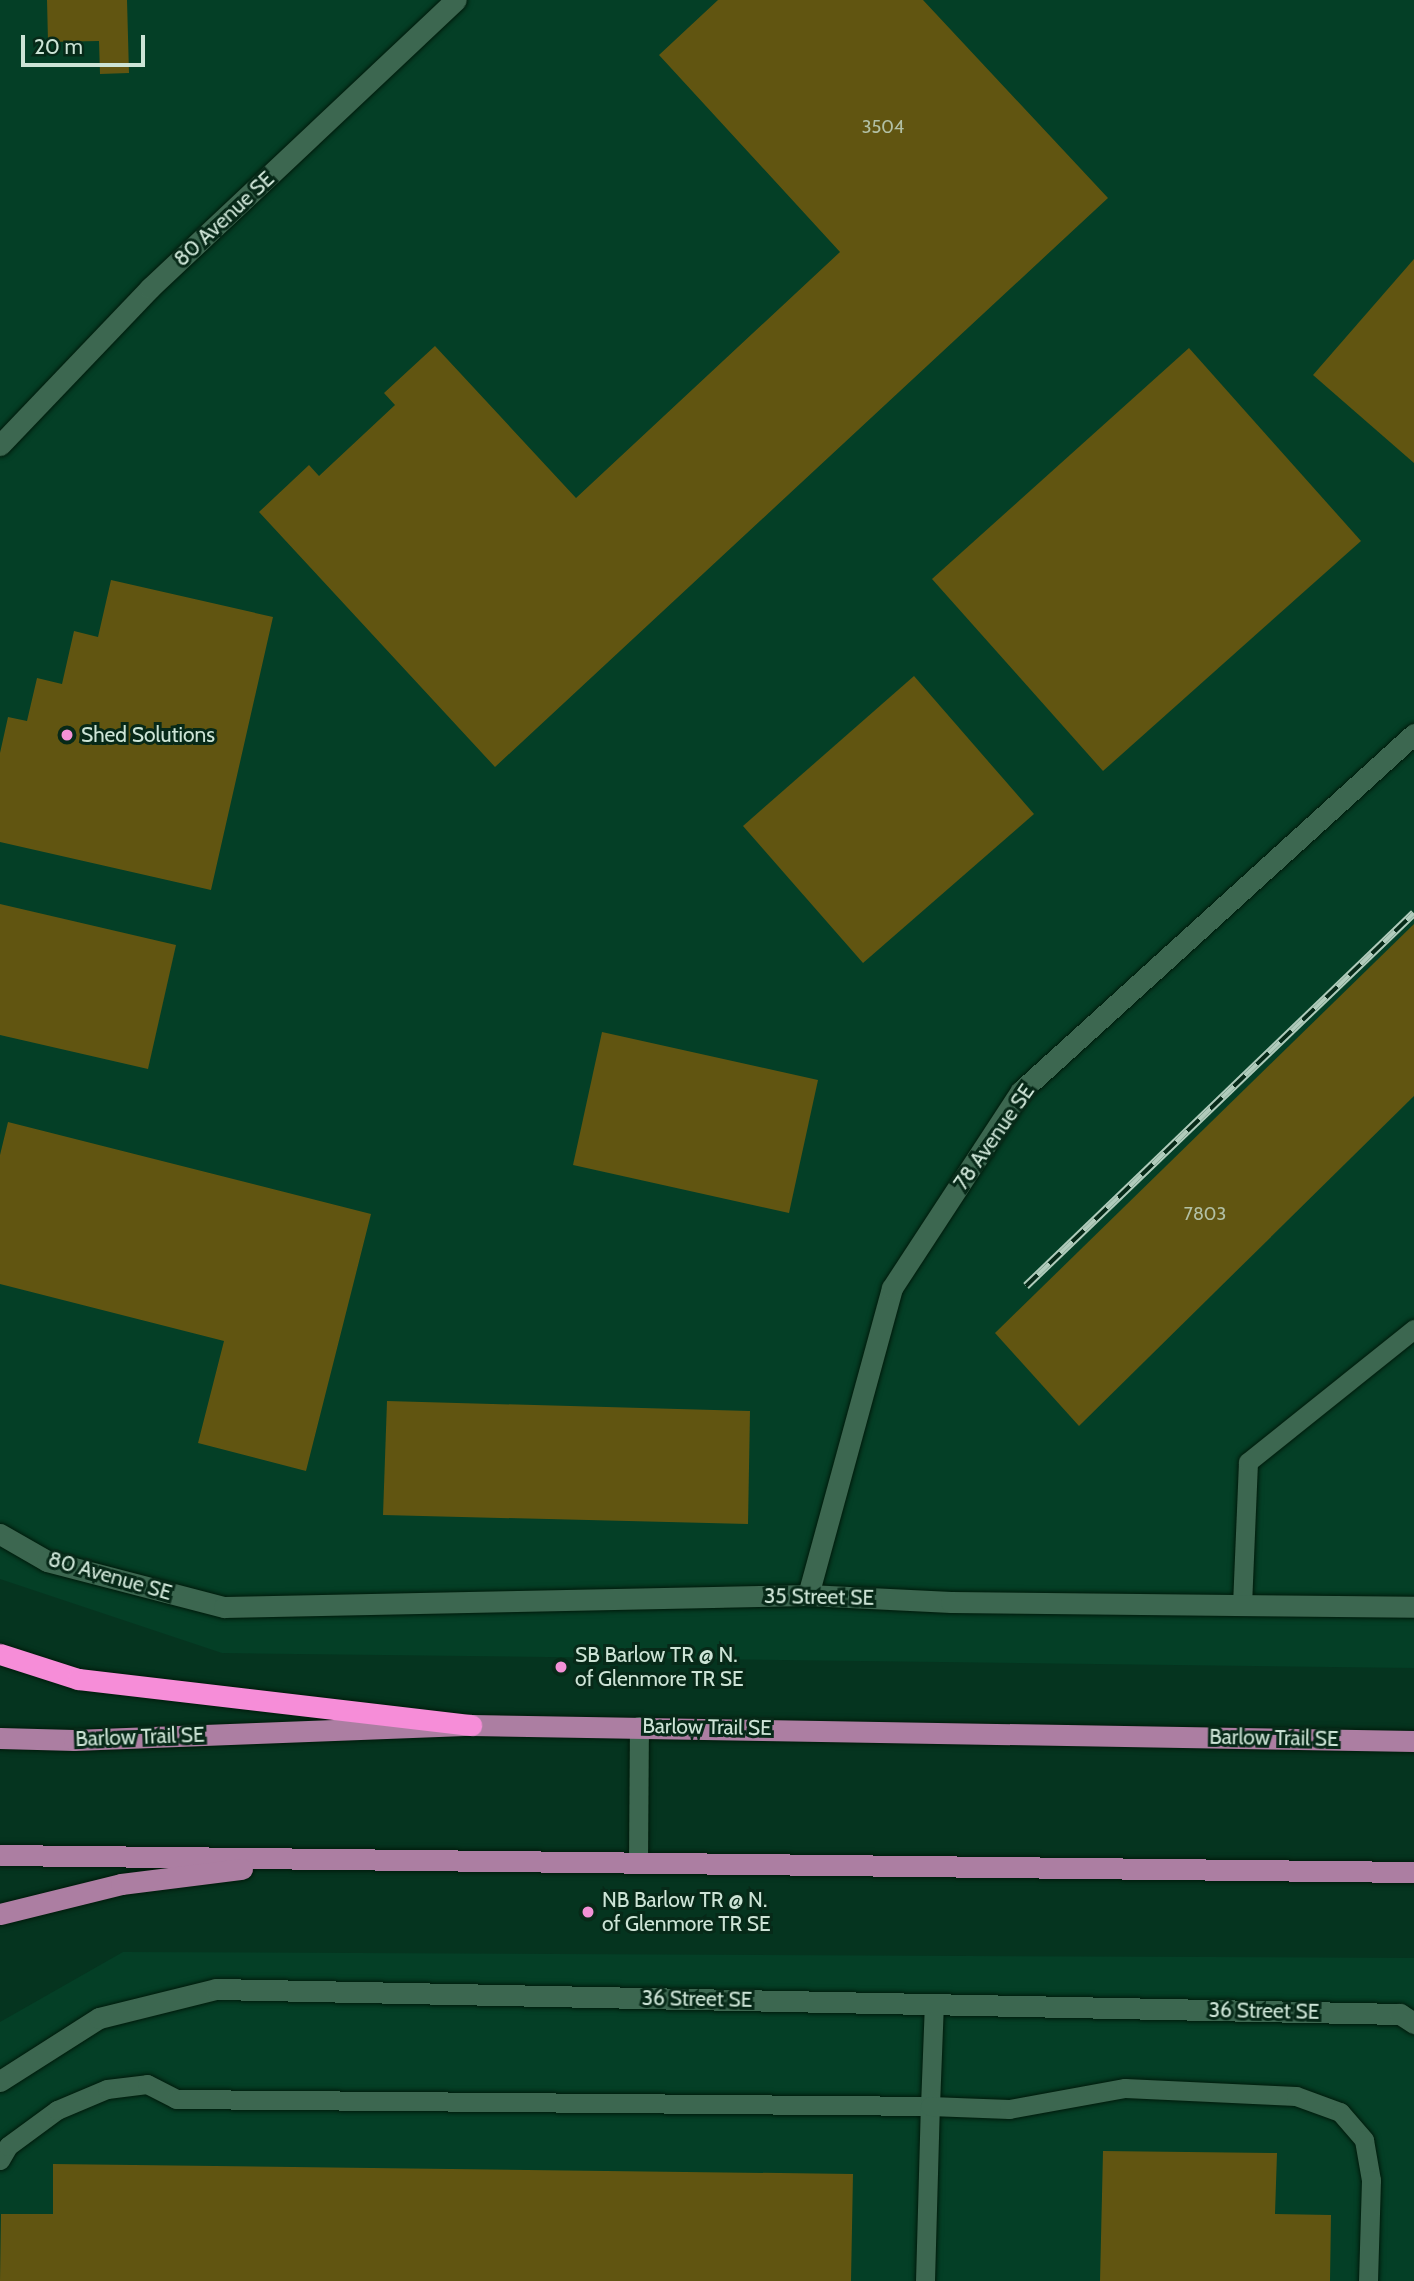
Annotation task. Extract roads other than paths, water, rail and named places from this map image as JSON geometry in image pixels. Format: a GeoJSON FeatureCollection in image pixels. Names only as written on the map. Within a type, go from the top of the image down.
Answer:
{"type":"FeatureCollection","features":[{"type":"Feature","properties":{"kind":"highway"},"geometry":{"type":"LineString","coordinates":[[0,1654],[78,1679],[471,1725]]}},
{"type":"Feature","properties":{"kind":"main road","name":"Barlow Trail SE"},"geometry":{"type":"LineString","coordinates":[[0,1738],[74,1740],[471,1725],[1414,1741]]}},
{"type":"Feature","properties":{"kind":"main road"},"geometry":{"type":"LineString","coordinates":[[0,1855],[1414,1872]]}},
{"type":"Feature","properties":{"kind":"main road"},"geometry":{"type":"LineString","coordinates":[[0,1914],[121,1884],[327,1859]]}},
{"type":"Feature","properties":{"kind":"street","name":"80 Avenue SE"},"geometry":{"type":"LineString","coordinates":[[0,445],[150,288],[456,0]]}},
{"type":"Feature","properties":{"kind":"street","name":"78 Avenue SE"},"geometry":{"type":"LineString","coordinates":[[808,1595],[892,1288],[1021,1091],[1414,734]]}},
{"type":"Feature","properties":{"kind":"street","name":"80 Avenue SE"},"geometry":{"type":"LineString","coordinates":[[0,1534],[47,1561],[223,1607]]}},
{"type":"Feature","properties":{"kind":"street","name":"35 Street SE"},"geometry":{"type":"LineString","coordinates":[[223,1607],[808,1595],[951,1602],[1414,1607]]}},
{"type":"Feature","properties":{"kind":"street","name":"36 Street SE"},"geometry":{"type":"LineString","coordinates":[[0,2081],[99,2018],[216,1989],[1400,2014],[1414,2023]]}},
{"type":"Feature","properties":{"kind":"lane"},"geometry":{"type":"LineString","coordinates":[[1242,1605],[1248,1462],[1414,1329]]}},
{"type":"Feature","properties":{"kind":"lane"},"geometry":{"type":"LineString","coordinates":[[638,1863],[639,1726]]}},
{"type":"Feature","properties":{"kind":"lane"},"geometry":{"type":"LineString","coordinates":[[925,2281],[934,2004]]}},
{"type":"Feature","properties":{"kind":"lane"},"geometry":{"type":"LineString","coordinates":[[0,2160],[8,2146],[57,2110],[107,2090],[147,2084],[176,2099],[1009,2109],[1125,2088],[1296,2096],[1340,2112],[1364,2140],[1371,2180],[1368,2281]]}},
{"type":"Feature","properties":{"kind":"railway"},"geometry":{"type":"LineString","coordinates":[[1026,1286],[1414,913]]}},
{"type":"Feature","properties":{"kind":"place","name":"Shed Solutions"},"geometry":{"type":"Point","coordinates":[67,735]}},
{"type":"Feature","properties":{"kind":"place","name":"SB Barlow TR @ N. of Glenmore TR SE"},"geometry":{"type":"Point","coordinates":[561,1667]}},
{"type":"Feature","properties":{"kind":"place","name":"NB Barlow TR @ N. of Glenmore TR SE"},"geometry":{"type":"Point","coordinates":[588,1912]}}]}
